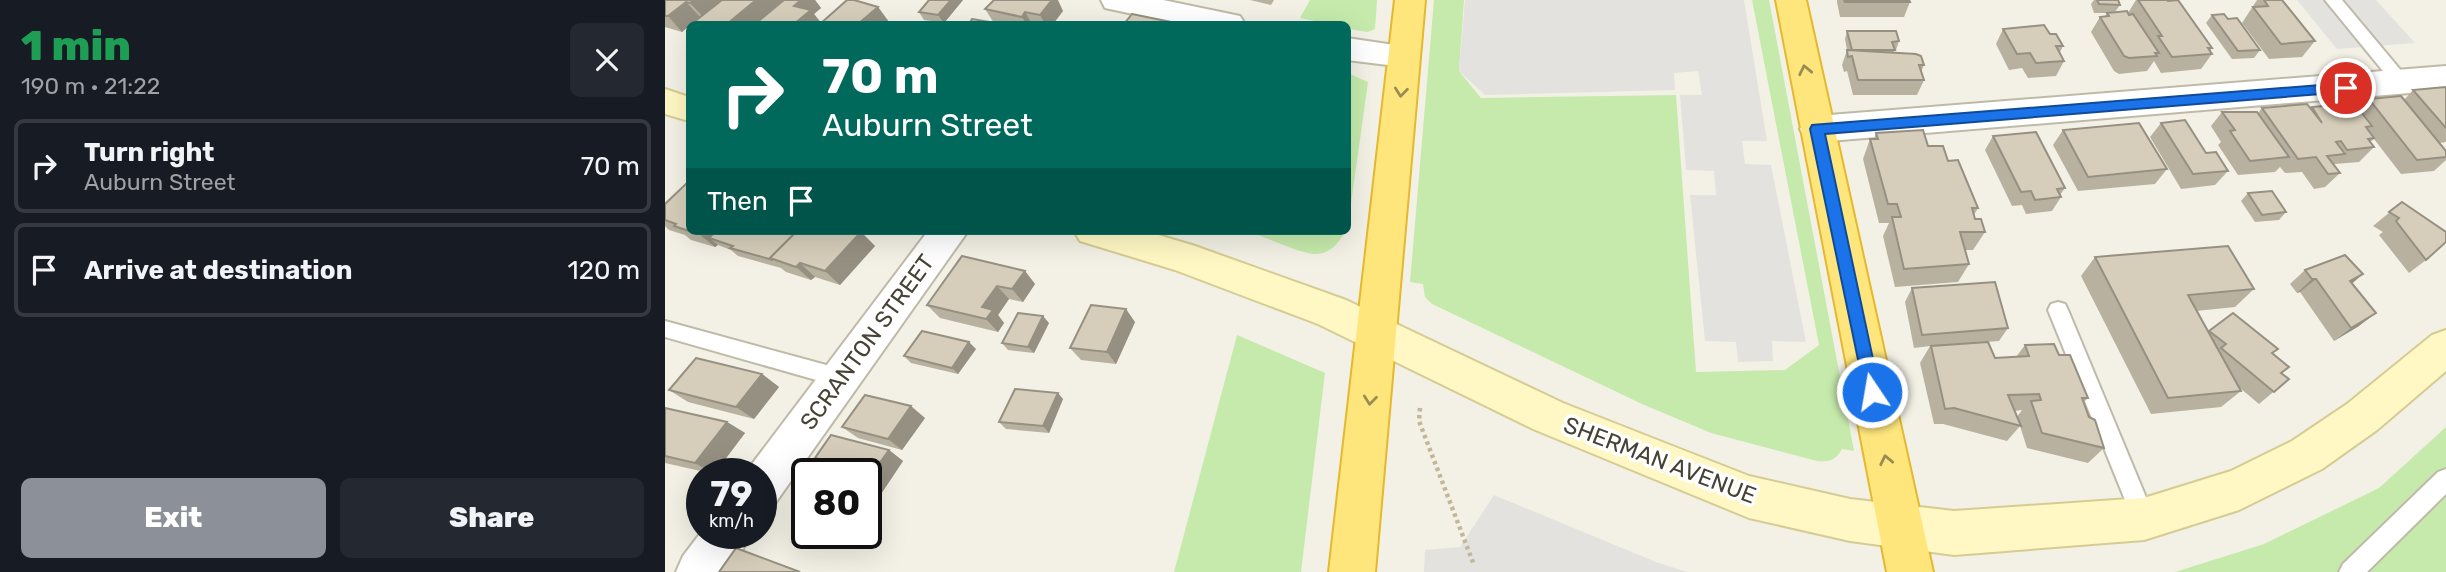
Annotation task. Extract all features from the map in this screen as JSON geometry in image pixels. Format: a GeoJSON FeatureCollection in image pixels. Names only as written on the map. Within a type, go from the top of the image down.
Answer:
{"type":"FeatureCollection","features":[{"type":"Feature","properties":{"kind":"highway"},"geometry":{"type":"LineString","coordinates":[[1352,572],[1410,0]]}},
{"type":"Feature","properties":{"kind":"highway"},"geometry":{"type":"LineString","coordinates":[[1791,0],[1910,572]]}},
{"type":"Feature","properties":{"kind":"main road"},"geometry":{"type":"LineString","coordinates":[[665,101],[686,107]]}},
{"type":"Feature","properties":{"kind":"main road","name":"SHERMAN AVENUE"},"geometry":{"type":"LineString","coordinates":[[1107,235],[1182,257],[1376,332],[1548,416],[1749,497],[1850,520],[1954,533],[2144,519],[2239,489],[2307,455],[2362,417],[2446,347]]}},
{"type":"Feature","properties":{"kind":"street"},"geometry":{"type":"LineString","coordinates":[[1111,9],[1205,21]]}},
{"type":"Feature","properties":{"kind":"street"},"geometry":{"type":"LineString","coordinates":[[1351,49],[1405,56]]}},
{"type":"Feature","properties":{"kind":"street"},"geometry":{"type":"LineString","coordinates":[[1817,129],[2446,78]]}},
{"type":"Feature","properties":{"kind":"street","name":"SCRANTON STREET"},"geometry":{"type":"LineString","coordinates":[[777,465],[946,235]]}},
{"type":"Feature","properties":{"kind":"street"},"geometry":{"type":"LineString","coordinates":[[699,572],[716,549]]}},
{"type":"Feature","properties":{"kind":"lane"},"geometry":{"type":"LineString","coordinates":[[2333,0],[2402,83]]}},
{"type":"Feature","properties":{"kind":"lane"},"geometry":{"type":"LineString","coordinates":[[2058,310],[2144,519]]}},
{"type":"Feature","properties":{"kind":"lane"},"geometry":{"type":"LineString","coordinates":[[665,329],[841,378]]}},
{"type":"Feature","properties":{"kind":"lane"},"geometry":{"type":"LineString","coordinates":[[2351,572],[2446,479]]}},
{"type":"Feature","properties":{"kind":"path"},"geometry":{"type":"LineString","coordinates":[[1420,408],[1419,421],[1474,565]]}},
{"type":"Feature","properties":{"kind":"green space"},"geometry":{"type":"Polygon","coordinates":[[[1310,0],[1377,0],[1375,29],[1368,32],[1351,29],[1351,21],[1314,21],[1300,18],[1310,0]]]}},
{"type":"Feature","properties":{"kind":"green space"},"geometry":{"type":"Polygon","coordinates":[[[1434,0],[1464,0],[1459,71],[1481,98],[1676,95],[1696,372],[1785,370],[1819,345],[1752,0],[1769,0],[1854,451],[1842,449],[1832,460],[1817,461],[1711,433],[1642,404],[1432,304],[1425,297],[1423,284],[1410,282],[1434,0]]]}},
{"type":"Feature","properties":{"kind":"green space"},"geometry":{"type":"Polygon","coordinates":[[[1351,75],[1368,82],[1351,204],[1351,75]]]}},
{"type":"Feature","properties":{"kind":"green space"},"geometry":{"type":"Polygon","coordinates":[[[1259,235],[1342,235],[1334,247],[1326,252],[1310,254],[1259,235]]]}},
{"type":"Feature","properties":{"kind":"green space"},"geometry":{"type":"Polygon","coordinates":[[[1237,335],[1325,373],[1301,572],[1174,572],[1237,335]]]}},
{"type":"Feature","properties":{"kind":"green space"},"geometry":{"type":"Polygon","coordinates":[[[2446,427],[2446,572],[2175,572],[2264,544],[2379,488],[2446,427]]]}},
{"type":"Feature","properties":{"kind":"shaded area"},"geometry":{"type":"Polygon","coordinates":[[[1465,0],[1744,0],[1767,141],[1742,141],[1745,164],[1771,165],[1806,342],[1772,341],[1773,361],[1738,362],[1736,342],[1705,341],[1690,195],[1716,195],[1714,171],[1686,170],[1680,95],[1702,95],[1698,71],[1674,73],[1675,90],[1485,95],[1459,71],[1465,0]]]}},
{"type":"Feature","properties":{"kind":"shaded area"},"geometry":{"type":"Polygon","coordinates":[[[2297,0],[2376,0],[2415,43],[2337,49],[2297,0]]]}},
{"type":"Feature","properties":{"kind":"shaded area"},"geometry":{"type":"Polygon","coordinates":[[[1494,495],[1656,562],[1687,572],[1424,572],[1425,550],[1460,547],[1494,495]]]}},
{"type":"Feature","properties":{"kind":"building"},"geometry":{"type":"Polygon","coordinates":[[[665,0],[694,0],[686,2],[665,16],[665,0]]]}},
{"type":"Feature","properties":{"kind":"building"},"geometry":{"type":"Polygon","coordinates":[[[722,0],[756,0],[731,21],[695,21],[722,0]]]}},
{"type":"Feature","properties":{"kind":"building"},"geometry":{"type":"Polygon","coordinates":[[[784,0],[801,0],[794,6],[811,10],[798,21],[759,21],[784,0]]]}},
{"type":"Feature","properties":{"kind":"building"},"geometry":{"type":"Polygon","coordinates":[[[847,0],[878,7],[862,21],[823,21],[847,0]]]}},
{"type":"Feature","properties":{"kind":"building"},"geometry":{"type":"Polygon","coordinates":[[[929,0],[951,0],[938,15],[919,12],[929,0]]]}},
{"type":"Feature","properties":{"kind":"building"},"geometry":{"type":"Polygon","coordinates":[[[994,0],[1052,0],[1040,15],[1025,12],[1022,17],[985,9],[994,0]]]}},
{"type":"Feature","properties":{"kind":"building"},"geometry":{"type":"Polygon","coordinates":[[[1844,0],[1909,0],[1910,2],[1845,2],[1844,0]]]}},
{"type":"Feature","properties":{"kind":"building"},"geometry":{"type":"Polygon","coordinates":[[[2097,0],[2118,0],[2120,5],[2099,4],[2097,0]]]}},
{"type":"Feature","properties":{"kind":"building"},"geometry":{"type":"Polygon","coordinates":[[[2138,0],[2178,0],[2212,48],[2208,48],[2212,54],[2172,57],[2158,36],[2162,36],[2138,0]]]}},
{"type":"Feature","properties":{"kind":"building"},"geometry":{"type":"Polygon","coordinates":[[[2264,0],[2282,0],[2315,41],[2281,44],[2253,7],[2268,6],[2264,0]]]}},
{"type":"Feature","properties":{"kind":"building"},"geometry":{"type":"Polygon","coordinates":[[[2127,11],[2129,15],[2133,14],[2159,53],[2155,53],[2157,56],[2124,56],[2100,17],[2109,16],[2107,13],[2127,11]]]}},
{"type":"Feature","properties":{"kind":"building"},"geometry":{"type":"Polygon","coordinates":[[[1132,14],[1166,21],[1126,21],[1132,14]]]}},
{"type":"Feature","properties":{"kind":"building"},"geometry":{"type":"Polygon","coordinates":[[[2224,14],[2228,19],[2237,18],[2260,50],[2238,51],[2212,15],[2224,14]]]}},
{"type":"Feature","properties":{"kind":"building"},"geometry":{"type":"Polygon","coordinates":[[[2044,25],[2050,34],[2056,34],[2063,46],[2056,46],[2064,61],[2036,63],[2030,53],[2017,54],[2003,29],[2044,25]]]}},
{"type":"Feature","properties":{"kind":"building"},"geometry":{"type":"Polygon","coordinates":[[[1847,31],[1896,31],[1899,41],[1892,42],[1895,50],[1852,50],[1847,31]]]}},
{"type":"Feature","properties":{"kind":"building"},"geometry":{"type":"Polygon","coordinates":[[[1847,50],[1916,54],[1921,56],[1924,65],[1919,65],[1924,80],[1858,80],[1852,56],[1848,57],[1847,50]]]}},
{"type":"Feature","properties":{"kind":"building"},"geometry":{"type":"Polygon","coordinates":[[[2446,88],[2446,128],[2413,90],[2446,88]]]}},
{"type":"Feature","properties":{"kind":"building"},"geometry":{"type":"Polygon","coordinates":[[[2401,96],[2446,151],[2446,157],[2417,160],[2369,99],[2401,96]]]}},
{"type":"Feature","properties":{"kind":"building"},"geometry":{"type":"Polygon","coordinates":[[[2354,103],[2372,126],[2366,127],[2374,138],[2368,139],[2374,147],[2347,150],[2341,141],[2336,142],[2345,154],[2327,156],[2340,173],[2328,174],[2316,157],[2298,159],[2262,108],[2307,104],[2322,123],[2312,107],[2354,103]]]}},
{"type":"Feature","properties":{"kind":"building"},"geometry":{"type":"Polygon","coordinates":[[[2222,112],[2257,112],[2289,157],[2250,161],[2230,131],[2235,130],[2222,112]]]}},
{"type":"Feature","properties":{"kind":"building"},"geometry":{"type":"Polygon","coordinates":[[[2185,120],[2206,153],[2216,152],[2228,171],[2193,174],[2161,123],[2185,120]]]}},
{"type":"Feature","properties":{"kind":"building"},"geometry":{"type":"Polygon","coordinates":[[[2139,123],[2167,169],[2088,177],[2063,130],[2139,123]]]}},
{"type":"Feature","properties":{"kind":"building"},"geometry":{"type":"Polygon","coordinates":[[[1923,130],[1928,146],[1943,146],[1948,161],[1958,160],[1978,208],[1972,208],[1975,219],[1981,219],[1985,232],[1960,232],[1969,264],[1904,269],[1892,217],[1901,217],[1897,204],[1888,204],[1870,139],[1878,139],[1876,133],[1923,130]]]}},
{"type":"Feature","properties":{"kind":"building"},"geometry":{"type":"Polygon","coordinates":[[[2036,132],[2065,188],[2057,189],[2061,197],[2035,200],[2031,191],[2021,192],[1993,136],[2036,132]]]}},
{"type":"Feature","properties":{"kind":"building"},"geometry":{"type":"Polygon","coordinates":[[[686,184],[686,230],[665,220],[665,204],[686,184]]]}},
{"type":"Feature","properties":{"kind":"building"},"geometry":{"type":"Polygon","coordinates":[[[2272,191],[2286,212],[2262,215],[2248,193],[2272,191]]]}},
{"type":"Feature","properties":{"kind":"building"},"geometry":{"type":"Polygon","coordinates":[[[2402,202],[2446,232],[2446,242],[2426,260],[2396,221],[2399,218],[2389,212],[2402,202]]]}},
{"type":"Feature","properties":{"kind":"building"},"geometry":{"type":"Polygon","coordinates":[[[712,235],[793,235],[770,258],[773,260],[730,248],[733,246],[709,238],[712,235]]]}},
{"type":"Feature","properties":{"kind":"building"},"geometry":{"type":"Polygon","coordinates":[[[793,235],[858,235],[825,271],[800,263],[796,267],[770,258],[793,235]]]}},
{"type":"Feature","properties":{"kind":"building"},"geometry":{"type":"Polygon","coordinates":[[[2228,246],[2254,289],[2188,295],[2241,391],[2168,398],[2095,257],[2228,246]]]}},
{"type":"Feature","properties":{"kind":"building"},"geometry":{"type":"Polygon","coordinates":[[[2345,255],[2363,274],[2350,281],[2376,313],[2351,328],[2316,279],[2312,279],[2305,270],[2345,255]]]}},
{"type":"Feature","properties":{"kind":"building"},"geometry":{"type":"Polygon","coordinates":[[[962,256],[1025,271],[1012,289],[997,286],[982,307],[993,310],[986,319],[927,305],[962,256]]]}},
{"type":"Feature","properties":{"kind":"building"},"geometry":{"type":"Polygon","coordinates":[[[1995,282],[2008,328],[1922,335],[1912,288],[1995,282]]]}},
{"type":"Feature","properties":{"kind":"building"},"geometry":{"type":"Polygon","coordinates":[[[1091,305],[1126,309],[1107,352],[1070,348],[1091,305]]]}},
{"type":"Feature","properties":{"kind":"building"},"geometry":{"type":"Polygon","coordinates":[[[1018,313],[1043,316],[1028,347],[1002,343],[1018,313]]]}},
{"type":"Feature","properties":{"kind":"building"},"geometry":{"type":"Polygon","coordinates":[[[2233,313],[2278,349],[2272,353],[2289,367],[2281,373],[2289,379],[2274,392],[2221,348],[2226,344],[2209,331],[2233,313]]]}},
{"type":"Feature","properties":{"kind":"building"},"geometry":{"type":"Polygon","coordinates":[[[922,331],[969,342],[952,368],[904,356],[922,331]]]}},
{"type":"Feature","properties":{"kind":"building"},"geometry":{"type":"Polygon","coordinates":[[[1988,342],[1995,358],[2029,356],[2025,345],[2054,344],[2059,355],[2070,355],[2088,398],[2082,398],[2089,417],[2095,420],[2104,448],[2042,433],[2031,401],[2041,400],[2039,394],[2008,395],[2021,426],[1954,408],[1945,409],[1931,346],[1988,342]]]}},
{"type":"Feature","properties":{"kind":"building"},"geometry":{"type":"Polygon","coordinates":[[[696,358],[762,374],[736,407],[669,390],[696,358]]]}},
{"type":"Feature","properties":{"kind":"building"},"geometry":{"type":"Polygon","coordinates":[[[1015,389],[1058,393],[1043,426],[999,422],[1015,389]]]}},
{"type":"Feature","properties":{"kind":"building"},"geometry":{"type":"Polygon","coordinates":[[[865,395],[911,406],[888,439],[842,427],[865,395]]]}},
{"type":"Feature","properties":{"kind":"building"},"geometry":{"type":"Polygon","coordinates":[[[665,408],[727,422],[699,458],[686,458],[686,461],[665,456],[665,408]]]}},
{"type":"Feature","properties":{"kind":"building"},"geometry":{"type":"Polygon","coordinates":[[[831,435],[889,450],[882,460],[815,458],[831,435]]]}},
{"type":"Feature","properties":{"kind":"building"},"geometry":{"type":"Polygon","coordinates":[[[735,549],[739,549],[800,572],[719,572],[735,549]]]}},
{"type":"Feature","properties":{"kind":"route"},"geometry":{"type":"LineString","coordinates":[[1872,392],[1817,129],[2346,88]]}}]}
